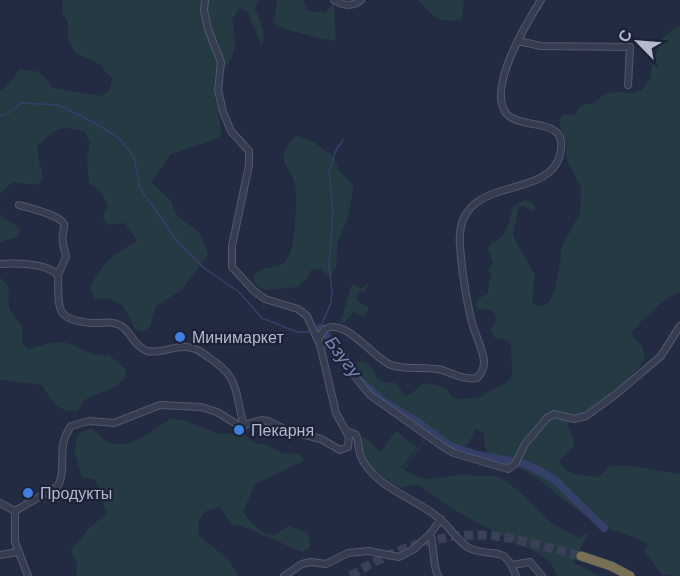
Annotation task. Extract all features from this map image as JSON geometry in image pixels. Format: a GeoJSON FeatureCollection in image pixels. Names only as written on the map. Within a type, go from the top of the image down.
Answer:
{"type":"FeatureCollection","features":[{"type":"Feature","properties":{"kind":"highway"},"geometry":{"type":"LineString","coordinates":[[581,556],[611,566],[630,576]]}},
{"type":"Feature","properties":{"kind":"street"},"geometry":{"type":"LineString","coordinates":[[205,0],[204,10],[208,29],[221,62],[218,90],[223,112],[231,130],[249,152],[249,165],[232,246],[232,267],[254,291],[266,299],[302,311],[370,395],[445,448],[454,453],[508,469],[547,418],[554,414],[574,419],[586,416],[661,356],[680,326]]}},
{"type":"Feature","properties":{"kind":"street"},"geometry":{"type":"LineString","coordinates":[[334,0],[349,5],[361,0]]}},
{"type":"Feature","properties":{"kind":"street"},"geometry":{"type":"LineString","coordinates":[[320,336],[334,327],[354,336],[392,365],[441,370],[469,380],[477,378],[482,372],[484,361],[472,322],[460,244],[463,216],[468,208],[479,201],[541,177],[558,163],[561,153],[558,135],[552,129],[521,122],[508,116],[503,107],[502,82],[511,55],[541,0]]}},
{"type":"Feature","properties":{"kind":"street"},"geometry":{"type":"LineString","coordinates":[[518,41],[541,46],[630,47],[628,85]]}},
{"type":"Feature","properties":{"kind":"street"},"geometry":{"type":"LineString","coordinates":[[19,205],[45,213],[60,220],[65,226],[62,238],[66,257],[58,275],[59,306],[67,318],[75,321],[115,323],[122,326],[136,345],[147,351],[182,347],[196,349],[228,371],[233,379],[244,426]]}},
{"type":"Feature","properties":{"kind":"street"},"geometry":{"type":"LineString","coordinates":[[0,264],[44,266],[58,275]]}},
{"type":"Feature","properties":{"kind":"street"},"geometry":{"type":"LineString","coordinates":[[15,512],[58,486],[61,480],[63,443],[71,426],[88,421],[114,423],[150,408],[169,405],[201,406],[217,412],[236,425],[244,426],[262,420],[268,421],[290,431],[321,439],[342,450],[346,449],[349,444],[347,431],[336,414],[320,336]]}},
{"type":"Feature","properties":{"kind":"street"},"geometry":{"type":"LineString","coordinates":[[347,431],[356,435],[361,457],[370,471],[441,519],[458,540],[478,551],[498,552],[512,565],[516,576]]}},
{"type":"Feature","properties":{"kind":"street"},"geometry":{"type":"LineString","coordinates":[[0,503],[15,512]]}},
{"type":"Feature","properties":{"kind":"street"},"geometry":{"type":"LineString","coordinates":[[15,512],[13,533],[17,552],[28,576]]}},
{"type":"Feature","properties":{"kind":"street"},"geometry":{"type":"LineString","coordinates":[[284,576],[302,564],[311,562],[326,564],[348,553],[368,551],[399,557],[414,549],[430,534],[441,519]]}},
{"type":"Feature","properties":{"kind":"street"},"geometry":{"type":"LineString","coordinates":[[430,534],[434,544],[438,576]]}},
{"type":"Feature","properties":{"kind":"street"},"geometry":{"type":"LineString","coordinates":[[0,555],[17,552]]}},
{"type":"Feature","properties":{"kind":"street"},"geometry":{"type":"LineString","coordinates":[[512,565],[530,562],[542,576]]}},
{"type":"Feature","properties":{"kind":"shaded area"},"geometry":{"type":"Polygon","coordinates":[[[63,0],[259,0],[255,6],[264,34],[263,44],[260,43],[248,12],[240,8],[232,19],[235,43],[232,57],[215,75],[214,90],[221,135],[214,140],[171,154],[151,182],[172,202],[176,214],[201,235],[208,254],[183,289],[155,307],[150,327],[142,332],[135,329],[121,305],[112,300],[95,299],[90,288],[99,271],[109,260],[137,241],[125,223],[108,225],[103,217],[108,206],[101,192],[89,183],[87,158],[90,143],[85,132],[64,128],[49,135],[38,145],[43,180],[36,185],[12,182],[0,194],[0,90],[6,87],[20,69],[40,72],[53,88],[101,96],[109,91],[112,79],[99,64],[76,53],[68,40],[68,21],[62,13],[63,0]]]}},
{"type":"Feature","properties":{"kind":"shaded area"},"geometry":{"type":"Polygon","coordinates":[[[277,0],[303,0],[308,11],[325,12],[334,3],[336,41],[278,27],[274,23],[277,0]]]}},
{"type":"Feature","properties":{"kind":"shaded area"},"geometry":{"type":"Polygon","coordinates":[[[418,0],[464,0],[462,19],[447,21],[437,18],[418,0]]]}},
{"type":"Feature","properties":{"kind":"shaded area"},"geometry":{"type":"Polygon","coordinates":[[[680,26],[680,292],[654,309],[632,332],[642,346],[645,359],[638,368],[599,403],[567,421],[575,445],[559,461],[566,470],[586,476],[598,477],[610,466],[630,466],[680,474],[680,576],[662,575],[644,550],[647,544],[589,519],[531,474],[489,454],[485,447],[484,432],[475,429],[468,444],[464,447],[449,444],[430,433],[404,470],[427,479],[464,474],[480,477],[492,475],[501,478],[515,488],[552,523],[579,538],[589,531],[574,563],[599,576],[557,576],[551,563],[534,551],[516,544],[453,509],[417,484],[400,488],[373,468],[364,454],[362,438],[364,437],[381,452],[396,431],[417,447],[402,467],[384,454],[403,469],[429,432],[374,396],[353,370],[358,361],[367,363],[380,380],[396,383],[405,396],[411,394],[423,383],[444,388],[453,398],[479,398],[507,383],[512,375],[511,346],[508,341],[495,338],[490,329],[496,316],[492,310],[479,309],[475,305],[479,298],[488,294],[492,275],[488,270],[493,263],[488,248],[504,233],[513,206],[525,200],[533,203],[536,209],[533,211],[523,206],[519,207],[513,233],[535,275],[532,301],[536,306],[549,302],[555,290],[561,248],[580,213],[581,188],[566,158],[566,143],[559,121],[562,115],[574,115],[581,105],[593,103],[606,93],[633,94],[642,90],[650,78],[654,57],[663,38],[680,26]]]}},
{"type":"Feature","properties":{"kind":"shaded area"},"geometry":{"type":"Polygon","coordinates":[[[297,136],[314,142],[334,157],[339,171],[354,185],[347,221],[338,241],[336,268],[331,276],[326,275],[320,269],[311,270],[298,287],[266,290],[258,287],[253,279],[261,270],[283,263],[290,253],[292,244],[296,211],[295,184],[284,163],[284,154],[286,147],[297,136]]]}},
{"type":"Feature","properties":{"kind":"shaded area"},"geometry":{"type":"Polygon","coordinates":[[[0,213],[21,230],[17,237],[0,242],[0,213]]]}},
{"type":"Feature","properties":{"kind":"shaded area"},"geometry":{"type":"Polygon","coordinates":[[[0,277],[9,288],[8,299],[12,313],[22,325],[22,344],[29,349],[58,342],[71,344],[95,354],[109,355],[126,370],[125,378],[117,386],[86,399],[78,411],[60,408],[41,385],[0,380],[0,277]]]}},
{"type":"Feature","properties":{"kind":"shaded area"},"geometry":{"type":"Polygon","coordinates":[[[352,284],[361,288],[368,284],[365,292],[358,293],[357,301],[369,308],[365,317],[353,312],[344,323],[340,323],[352,284]]]}},
{"type":"Feature","properties":{"kind":"shaded area"},"geometry":{"type":"Polygon","coordinates":[[[172,418],[219,434],[243,434],[254,443],[269,446],[283,453],[300,454],[304,461],[255,484],[243,512],[257,528],[271,535],[289,526],[307,532],[310,547],[302,552],[232,524],[220,507],[206,511],[198,522],[199,536],[229,560],[238,576],[76,576],[77,563],[71,551],[87,530],[107,513],[96,480],[82,477],[74,451],[78,434],[91,428],[106,441],[123,444],[140,438],[172,418]]]}},
{"type":"Feature","properties":{"kind":"waterway","name":"Бзугу"},"geometry":{"type":"LineString","coordinates":[[0,115],[4,116],[22,103],[58,105],[95,123],[120,139],[134,157],[140,188],[177,241],[204,268],[239,292],[262,318],[297,332],[310,332]]}},
{"type":"Feature","properties":{"kind":"waterway"},"geometry":{"type":"LineString","coordinates":[[315,330],[320,328],[331,303],[329,266],[333,211],[329,173],[335,152],[343,140]]}},
{"type":"Feature","properties":{"kind":"waterway","name":"Бзугу"},"geometry":{"type":"LineString","coordinates":[[320,328],[352,366],[359,380],[384,402],[416,421],[450,446],[477,455],[522,463],[538,470],[555,480],[604,528]]}},
{"type":"Feature","properties":{"kind":"tunnel"},"geometry":{"type":"LineString","coordinates":[[351,576],[381,559],[413,546],[464,535],[506,538],[581,556]]}},
{"type":"Feature","properties":{"kind":"place","name":"Минимаркет"},"geometry":{"type":"Point","coordinates":[180,337]}},
{"type":"Feature","properties":{"kind":"place","name":"Пекарня"},"geometry":{"type":"Point","coordinates":[239,430]}},
{"type":"Feature","properties":{"kind":"place","name":"Продукты"},"geometry":{"type":"Point","coordinates":[28,493]}}]}
